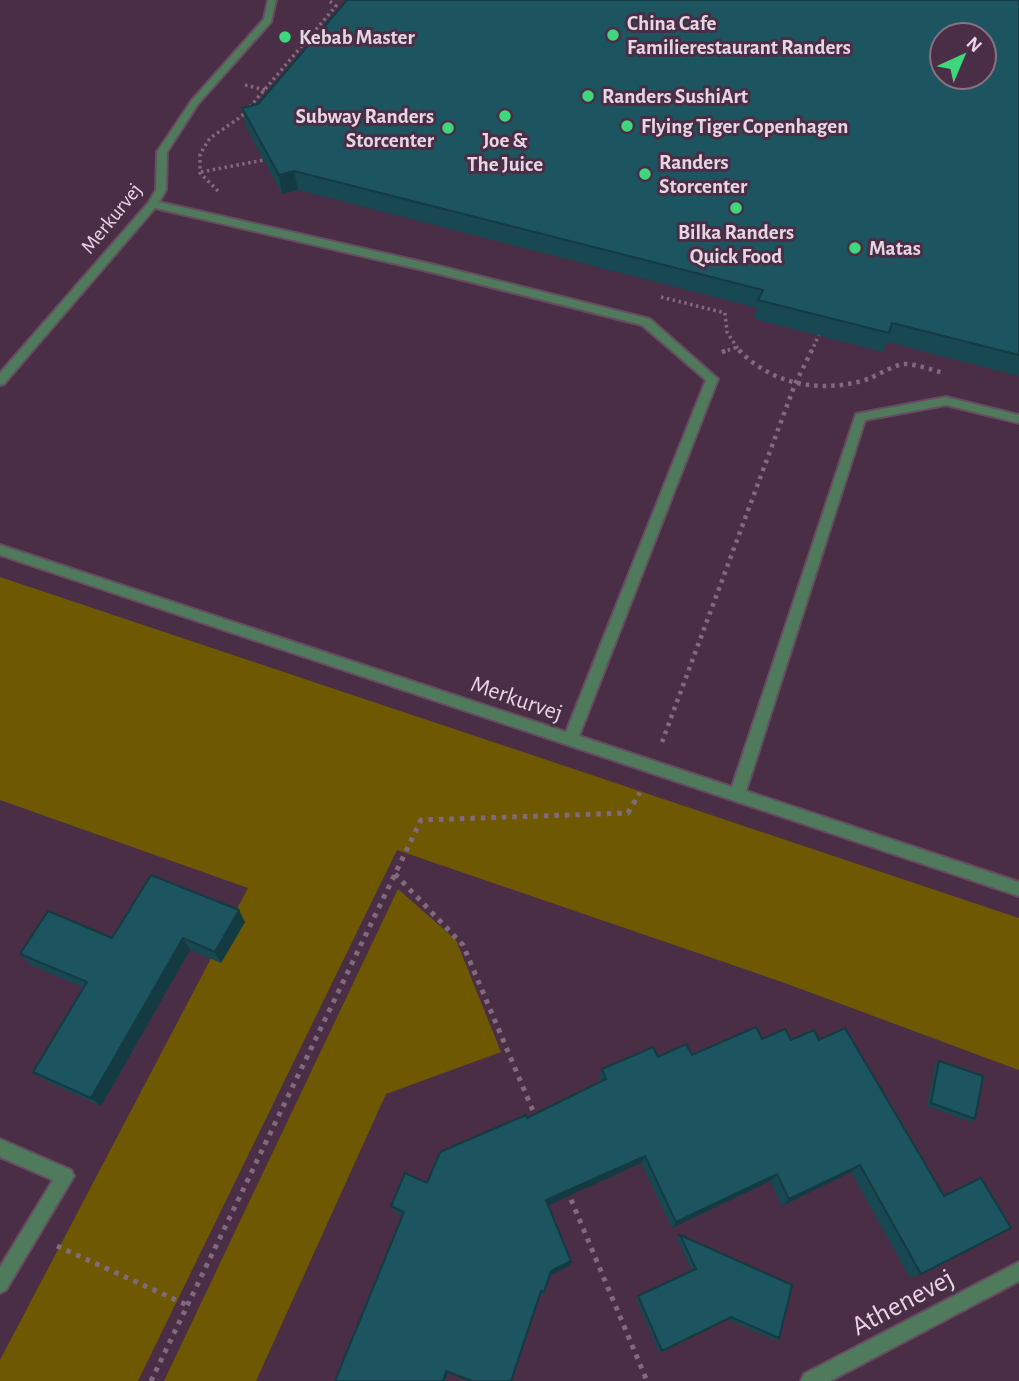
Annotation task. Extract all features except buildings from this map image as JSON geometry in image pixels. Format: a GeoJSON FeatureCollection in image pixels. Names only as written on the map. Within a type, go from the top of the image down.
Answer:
{"type":"FeatureCollection","features":[{"type":"Feature","properties":{"kind":"street","name":"Merkurvej"},"geometry":{"type":"LineString","coordinates":[[0,381],[153,204],[161,190],[162,152],[194,102],[268,20],[272,0]]}},
{"type":"Feature","properties":{"kind":"street"},"geometry":{"type":"LineString","coordinates":[[153,204],[428,267],[646,322],[712,379],[570,740]]}},
{"type":"Feature","properties":{"kind":"street"},"geometry":{"type":"LineString","coordinates":[[737,795],[860,417],[946,401],[1019,419]]}},
{"type":"Feature","properties":{"kind":"street","name":"Merkurvej"},"geometry":{"type":"LineString","coordinates":[[0,550],[1019,889]]}},
{"type":"Feature","properties":{"kind":"street"},"geometry":{"type":"LineString","coordinates":[[0,1148],[65,1176],[0,1284]]}},
{"type":"Feature","properties":{"kind":"street","name":"Athenevej"},"geometry":{"type":"LineString","coordinates":[[811,1381],[1019,1271]]}},
{"type":"Feature","properties":{"kind":"path"},"geometry":{"type":"LineString","coordinates":[[226,195],[217,191],[200,173],[200,154],[210,138],[242,117],[336,6],[328,0]]}},
{"type":"Feature","properties":{"kind":"path"},"geometry":{"type":"LineString","coordinates":[[200,173],[264,160]]}},
{"type":"Feature","properties":{"kind":"path"},"geometry":{"type":"LineString","coordinates":[[660,297],[724,313],[728,334],[742,354],[762,369],[794,384]]}},
{"type":"Feature","properties":{"kind":"path"},"geometry":{"type":"LineString","coordinates":[[151,1381],[421,820],[628,813],[653,767],[794,384],[819,335]]}},
{"type":"Feature","properties":{"kind":"path"},"geometry":{"type":"LineString","coordinates":[[395,874],[463,945],[539,1124]]}},
{"type":"Feature","properties":{"kind":"path"},"geometry":{"type":"LineString","coordinates":[[566,1189],[647,1381]]}},
{"type":"Feature","properties":{"kind":"path"},"geometry":{"type":"LineString","coordinates":[[30,1234],[187,1305]]}},
{"type":"Feature","properties":{"kind":"shaded area"},"geometry":{"type":"Polygon","coordinates":[[[0,577],[1019,918],[1019,1070],[782,982],[397,850],[138,1381],[0,1381],[0,1360],[248,888],[0,800],[0,577]]]}},
{"type":"Feature","properties":{"kind":"shaded area"},"geometry":{"type":"Polygon","coordinates":[[[398,889],[456,940],[501,1052],[386,1094],[256,1381],[164,1381],[398,889]]]}},
{"type":"Feature","properties":{"kind":"place","name":"China Cafe Familierestaurant Randers"},"geometry":{"type":"Point","coordinates":[613,35]}},
{"type":"Feature","properties":{"kind":"place","name":"Kebab Master"},"geometry":{"type":"Point","coordinates":[285,37]}},
{"type":"Feature","properties":{"kind":"place","name":"Randers SushiArt"},"geometry":{"type":"Point","coordinates":[588,96]}},
{"type":"Feature","properties":{"kind":"place","name":"Joe & The Juice"},"geometry":{"type":"Point","coordinates":[505,116]}},
{"type":"Feature","properties":{"kind":"place","name":"Flying Tiger Copenhagen"},"geometry":{"type":"Point","coordinates":[627,126]}},
{"type":"Feature","properties":{"kind":"place","name":"Subway Randers Storcenter"},"geometry":{"type":"Point","coordinates":[448,128]}},
{"type":"Feature","properties":{"kind":"place","name":"Randers Storcenter"},"geometry":{"type":"Point","coordinates":[645,174]}},
{"type":"Feature","properties":{"kind":"place","name":"Bilka Randers Quick Food"},"geometry":{"type":"Point","coordinates":[736,208]}},
{"type":"Feature","properties":{"kind":"place","name":"Matas"},"geometry":{"type":"Point","coordinates":[855,248]}}]}
